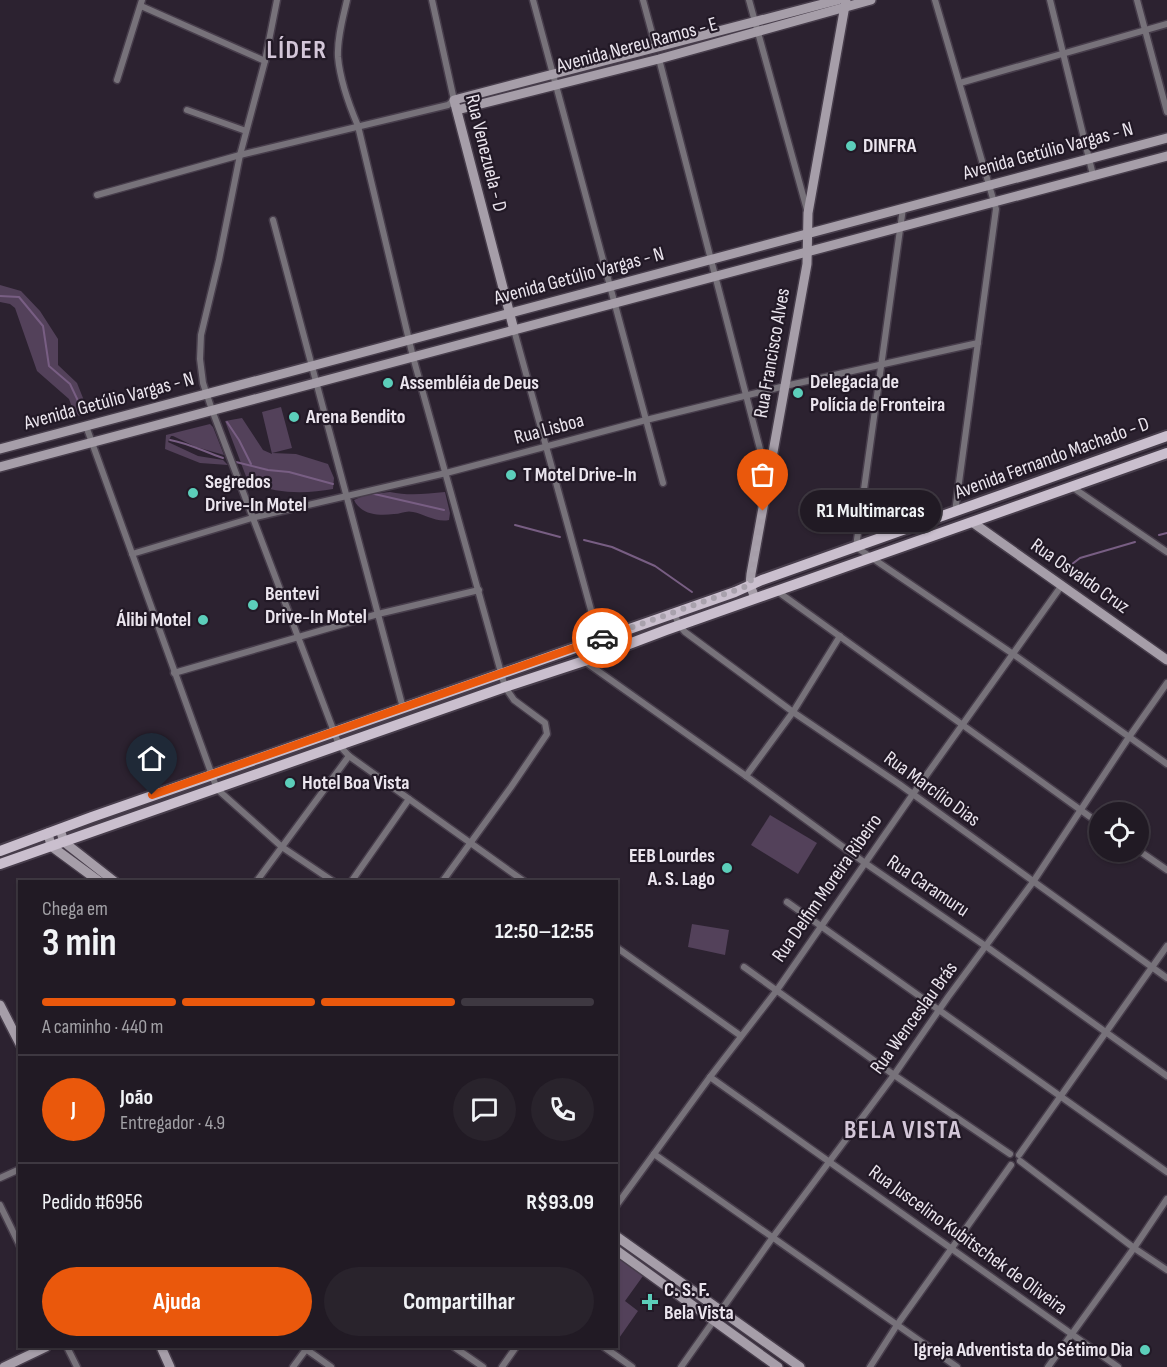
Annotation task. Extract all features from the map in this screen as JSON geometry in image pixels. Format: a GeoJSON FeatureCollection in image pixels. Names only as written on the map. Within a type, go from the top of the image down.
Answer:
{"type":"FeatureCollection","features":[{"type":"Feature","properties":{"kind":"main road","name":"Avenida Fernando Machado - D"},"geometry":{"type":"LineString","coordinates":[[0,851],[134,802],[501,675],[1167,436]]}},
{"type":"Feature","properties":{"kind":"main road","name":"Avenida Fernando Machado - D"},"geometry":{"type":"LineString","coordinates":[[0,864],[584,661],[679,625],[1167,453]]}},
{"type":"Feature","properties":{"kind":"main road"},"geometry":{"type":"LineString","coordinates":[[134,802],[138,816]]}},
{"type":"Feature","properties":{"kind":"street"},"geometry":{"type":"LineString","coordinates":[[277,0],[201,335],[200,359],[203,383],[339,745],[349,756],[522,880]]}},
{"type":"Feature","properties":{"kind":"street"},"geometry":{"type":"LineString","coordinates":[[347,0],[338,57],[347,99],[358,126],[413,357],[505,687],[514,700],[545,723],[547,734],[443,880]]}},
{"type":"Feature","properties":{"kind":"street","name":"Rua Venezuela - D"},"geometry":{"type":"LineString","coordinates":[[432,0],[453,105],[514,330]]}},
{"type":"Feature","properties":{"kind":"street"},"geometry":{"type":"LineString","coordinates":[[533,0],[663,483]]}},
{"type":"Feature","properties":{"kind":"street"},"geometry":{"type":"LineString","coordinates":[[643,0],[656,48]]}},
{"type":"Feature","properties":{"kind":"street"},"geometry":{"type":"LineString","coordinates":[[749,0],[808,213]]}},
{"type":"Feature","properties":{"kind":"street","name":"Avenida Nereu Ramos - E"},"geometry":{"type":"LineString","coordinates":[[555,80],[656,48],[756,26],[843,2],[871,0]]}},
{"type":"Feature","properties":{"kind":"street"},"geometry":{"type":"LineString","coordinates":[[935,0],[996,209],[955,512]]}},
{"type":"Feature","properties":{"kind":"street"},"geometry":{"type":"LineString","coordinates":[[1050,0],[1093,176]]}},
{"type":"Feature","properties":{"kind":"street"},"geometry":{"type":"LineString","coordinates":[[1137,0],[1167,112]]}},
{"type":"Feature","properties":{"kind":"street","name":"Rua Francisco Alves"},"geometry":{"type":"LineString","coordinates":[[750,585],[808,252],[808,213],[843,2]]}},
{"type":"Feature","properties":{"kind":"street"},"geometry":{"type":"LineString","coordinates":[[117,80],[141,3],[265,61]]}},
{"type":"Feature","properties":{"kind":"street"},"geometry":{"type":"LineString","coordinates":[[960,83],[1167,24]]}},
{"type":"Feature","properties":{"kind":"street","name":"Avenida Nereu Ramos - E"},"geometry":{"type":"LineString","coordinates":[[97,195],[358,126],[555,80],[659,59],[756,26]]}},
{"type":"Feature","properties":{"kind":"street"},"geometry":{"type":"LineString","coordinates":[[659,59],[768,479]]}},
{"type":"Feature","properties":{"kind":"street"},"geometry":{"type":"LineString","coordinates":[[188,110],[246,131]]}},
{"type":"Feature","properties":{"kind":"street","name":"Avenida Getúlio Vargas - N"},"geometry":{"type":"LineString","coordinates":[[0,449],[1167,138]]}},
{"type":"Feature","properties":{"kind":"street","name":"Avenida Getúlio Vargas - N"},"geometry":{"type":"LineString","coordinates":[[0,467],[1167,156]]}},
{"type":"Feature","properties":{"kind":"street"},"geometry":{"type":"LineString","coordinates":[[903,208],[856,546],[1167,764]]}},
{"type":"Feature","properties":{"kind":"street"},"geometry":{"type":"LineString","coordinates":[[273,220],[403,708]]}},
{"type":"Feature","properties":{"kind":"street"},"geometry":{"type":"LineString","coordinates":[[514,330],[599,639]]}},
{"type":"Feature","properties":{"kind":"street","name":"Rua Lisboa"},"geometry":{"type":"LineString","coordinates":[[132,554],[252,518],[446,473],[746,395],[978,343]]}},
{"type":"Feature","properties":{"kind":"street"},"geometry":{"type":"LineString","coordinates":[[86,426],[217,789],[282,847],[331,880]]}},
{"type":"Feature","properties":{"kind":"street"},"geometry":{"type":"LineString","coordinates":[[1071,487],[1167,552]]}},
{"type":"Feature","properties":{"kind":"street","name":"Rua Osvaldo Cruz"},"geometry":{"type":"LineString","coordinates":[[972,522],[1167,660]]}},
{"type":"Feature","properties":{"kind":"street"},"geometry":{"type":"LineString","coordinates":[[750,585],[755,598]]}},
{"type":"Feature","properties":{"kind":"street","name":"Rua Delfim Moreira Ribeiro"},"geometry":{"type":"LineString","coordinates":[[618,1203],[777,990],[1062,585]]}},
{"type":"Feature","properties":{"kind":"street"},"geometry":{"type":"LineString","coordinates":[[174,673],[378,614],[479,590]]}},
{"type":"Feature","properties":{"kind":"street"},"geometry":{"type":"LineString","coordinates":[[777,591],[963,723],[1089,816]]}},
{"type":"Feature","properties":{"kind":"street"},"geometry":{"type":"LineString","coordinates":[[674,613],[679,625]]}},
{"type":"Feature","properties":{"kind":"street","name":"Rua Marcílio Dias"},"geometry":{"type":"LineString","coordinates":[[679,625],[685,632],[793,711],[913,794],[1167,978]]}},
{"type":"Feature","properties":{"kind":"street"},"geometry":{"type":"LineString","coordinates":[[746,776],[793,711],[840,636]]}},
{"type":"Feature","properties":{"kind":"street","name":"Rua Caramuru"},"geometry":{"type":"LineString","coordinates":[[584,661],[1167,1076]]}},
{"type":"Feature","properties":{"kind":"street","name":"Rua Wenceslau Brás"},"geometry":{"type":"LineString","coordinates":[[681,1367],[829,1160],[894,1076],[939,1009],[1034,882],[1167,683]]}},
{"type":"Feature","properties":{"kind":"street"},"geometry":{"type":"LineString","coordinates":[[257,880],[349,756]]}},
{"type":"Feature","properties":{"kind":"street"},"geometry":{"type":"LineString","coordinates":[[352,880],[410,799]]}},
{"type":"Feature","properties":{"kind":"street"},"geometry":{"type":"LineString","coordinates":[[60,829],[64,842],[94,872],[99,880]]}},
{"type":"Feature","properties":{"kind":"street"},"geometry":{"type":"LineString","coordinates":[[48,833],[51,846],[111,880]]}},
{"type":"Feature","properties":{"kind":"street"},"geometry":{"type":"LineString","coordinates":[[1149,858],[1167,870]]}},
{"type":"Feature","properties":{"kind":"street"},"geometry":{"type":"LineString","coordinates":[[787,902],[1167,1172]]}},
{"type":"Feature","properties":{"kind":"street"},"geometry":{"type":"LineString","coordinates":[[870,1367],[897,1325],[1011,1165],[1016,1164],[1060,1096],[1167,946]]}},
{"type":"Feature","properties":{"kind":"street"},"geometry":{"type":"LineString","coordinates":[[618,948],[741,1036]]}},
{"type":"Feature","properties":{"kind":"street"},"geometry":{"type":"LineString","coordinates":[[744,967],[894,1076],[1010,1154]]}},
{"type":"Feature","properties":{"kind":"street"},"geometry":{"type":"LineString","coordinates":[[0,1005],[18,1039]]}},
{"type":"Feature","properties":{"kind":"street","name":"Rua Juscelino Kubitschek de Oliveira"},"geometry":{"type":"LineString","coordinates":[[710,1077],[1118,1367]]}},
{"type":"Feature","properties":{"kind":"street"},"geometry":{"type":"LineString","coordinates":[[1011,1165],[1007,1160],[1010,1154],[1015,1152],[1019,1158],[1134,1248],[1167,1270]]}},
{"type":"Feature","properties":{"kind":"street"},"geometry":{"type":"LineString","coordinates":[[654,1154],[957,1367]]}},
{"type":"Feature","properties":{"kind":"street"},"geometry":{"type":"LineString","coordinates":[[0,1178],[18,1170]]}},
{"type":"Feature","properties":{"kind":"street"},"geometry":{"type":"LineString","coordinates":[[1048,1367],[1167,1199]]}},
{"type":"Feature","properties":{"kind":"street"},"geometry":{"type":"LineString","coordinates":[[0,1205],[18,1242]]}},
{"type":"Feature","properties":{"kind":"street"},"geometry":{"type":"LineString","coordinates":[[618,1237],[800,1367]]}},
{"type":"Feature","properties":{"kind":"street"},"geometry":{"type":"LineString","coordinates":[[618,1251],[778,1367]]}},
{"type":"Feature","properties":{"kind":"street"},"geometry":{"type":"LineString","coordinates":[[4,1367],[44,1348]]}},
{"type":"Feature","properties":{"kind":"street"},"geometry":{"type":"LineString","coordinates":[[68,1348],[77,1367]]}},
{"type":"Feature","properties":{"kind":"street"},"geometry":{"type":"LineString","coordinates":[[161,1348],[170,1367]]}},
{"type":"Feature","properties":{"kind":"street"},"geometry":{"type":"LineString","coordinates":[[293,1367],[306,1348],[331,1367]]}},
{"type":"Feature","properties":{"kind":"street"},"geometry":{"type":"LineString","coordinates":[[455,1348],[483,1367]]}},
{"type":"Feature","properties":{"kind":"street"},"geometry":{"type":"LineString","coordinates":[[502,1367],[515,1348]]}},
{"type":"Feature","properties":{"kind":"street"},"geometry":{"type":"LineString","coordinates":[[605,1348],[632,1367]]}},
{"type":"Feature","properties":{"kind":"shaded area"},"geometry":{"type":"Polygon","coordinates":[[[0,285],[21,291],[40,311],[58,339],[58,365],[77,383],[87,408],[79,416],[73,410],[69,399],[37,371],[15,308],[10,304],[0,302],[0,285]]]}},
{"type":"Feature","properties":{"kind":"shaded area"},"geometry":{"type":"Polygon","coordinates":[[[281,407],[292,448],[272,453],[296,454],[328,464],[334,478],[333,489],[312,492],[278,491],[247,479],[225,421],[242,418],[263,450],[272,454],[262,412],[281,407]]]}},
{"type":"Feature","properties":{"kind":"shaded area"},"geometry":{"type":"Polygon","coordinates":[[[210,424],[224,455],[196,447],[173,436],[168,442],[198,456],[223,460],[228,465],[200,463],[165,449],[166,435],[210,424]]]}},
{"type":"Feature","properties":{"kind":"shaded area"},"geometry":{"type":"Polygon","coordinates":[[[390,492],[424,494],[445,492],[450,513],[449,520],[444,521],[410,512],[388,515],[366,512],[354,500],[365,495],[390,492]]]}},
{"type":"Feature","properties":{"kind":"shaded area"},"geometry":{"type":"Polygon","coordinates":[[[770,815],[817,843],[798,874],[751,845],[770,815]]]}},
{"type":"Feature","properties":{"kind":"shaded area"},"geometry":{"type":"Polygon","coordinates":[[[692,924],[729,930],[725,955],[688,947],[692,924]]]}},
{"type":"Feature","properties":{"kind":"shaded area"},"geometry":{"type":"Polygon","coordinates":[[[618,1258],[643,1276],[625,1301],[638,1311],[618,1340],[618,1258]]]}},
{"type":"Feature","properties":{"kind":"waterway"},"geometry":{"type":"LineString","coordinates":[[0,296],[19,297],[43,326],[49,366],[70,384],[80,405]]}},
{"type":"Feature","properties":{"kind":"waterway"},"geometry":{"type":"LineString","coordinates":[[227,422],[251,464]]}},
{"type":"Feature","properties":{"kind":"waterway"},"geometry":{"type":"LineString","coordinates":[[170,440],[223,458]]}},
{"type":"Feature","properties":{"kind":"waterway"},"geometry":{"type":"LineString","coordinates":[[236,462],[268,470],[289,472],[333,484]]}},
{"type":"Feature","properties":{"kind":"waterway"},"geometry":{"type":"LineString","coordinates":[[370,493],[444,510]]}},
{"type":"Feature","properties":{"kind":"waterway"},"geometry":{"type":"LineString","coordinates":[[515,525],[560,537]]}},
{"type":"Feature","properties":{"kind":"waterway"},"geometry":{"type":"LineString","coordinates":[[1159,535],[1167,533]]}},
{"type":"Feature","properties":{"kind":"waterway"},"geometry":{"type":"LineString","coordinates":[[584,540],[612,547],[655,566],[692,592]]}},
{"type":"Feature","properties":{"kind":"waterway"},"geometry":{"type":"LineString","coordinates":[[1063,571],[1080,558],[1135,542]]}},
{"type":"Feature","properties":{"kind":"way so far"},"geometry":{"type":"LineString","coordinates":[[602,638],[750,585],[763,511]]}},
{"type":"Feature","properties":{"kind":"place","name":"DINFRA"},"geometry":{"type":"Point","coordinates":[851,146]}},
{"type":"Feature","properties":{"kind":"place","name":"Assembléia de Deus"},"geometry":{"type":"Point","coordinates":[388,383]}},
{"type":"Feature","properties":{"kind":"place","name":"Delegacia de Polícia de Fronteira"},"geometry":{"type":"Point","coordinates":[798,393]}},
{"type":"Feature","properties":{"kind":"place","name":"Arena Bendito"},"geometry":{"type":"Point","coordinates":[294,417]}},
{"type":"Feature","properties":{"kind":"place","name":"T Motel Drive-In"},"geometry":{"type":"Point","coordinates":[511,475]}},
{"type":"Feature","properties":{"kind":"place","name":"Segredos Drive-In Motel"},"geometry":{"type":"Point","coordinates":[193,493]}},
{"type":"Feature","properties":{"kind":"place","name":"R1 Multimarcas"},"geometry":{"type":"Point","coordinates":[763,511]}},
{"type":"Feature","properties":{"kind":"place","name":"Bentevi Drive-In Motel"},"geometry":{"type":"Point","coordinates":[253,605]}},
{"type":"Feature","properties":{"kind":"place","name":"Álibi Motel"},"geometry":{"type":"Point","coordinates":[203,620]}},
{"type":"Feature","properties":{"kind":"place","name":"Hotel Boa Vista"},"geometry":{"type":"Point","coordinates":[290,783]}},
{"type":"Feature","properties":{"kind":"place","name":"EEB Lourdes A. S. Lago"},"geometry":{"type":"Point","coordinates":[727,868]}},
{"type":"Feature","properties":{"kind":"place","name":"C. S. F. Bela Vista"},"geometry":{"type":"Point","coordinates":[650,1302]}},
{"type":"Feature","properties":{"kind":"place","name":"Igreja Adventista do Sétimo Dia"},"geometry":{"type":"Point","coordinates":[1145,1350]}},
{"type":"Feature","properties":{"kind":"district","name":"LÍDER"},"geometry":{"type":"Point","coordinates":[297,50]}},
{"type":"Feature","properties":{"kind":"district","name":"BELA VISTA"},"geometry":{"type":"Point","coordinates":[903,1130]}},
{"type":"Feature","properties":{"kind":"route"},"geometry":{"type":"LineString","coordinates":[[152,795],[602,638]]}}]}
